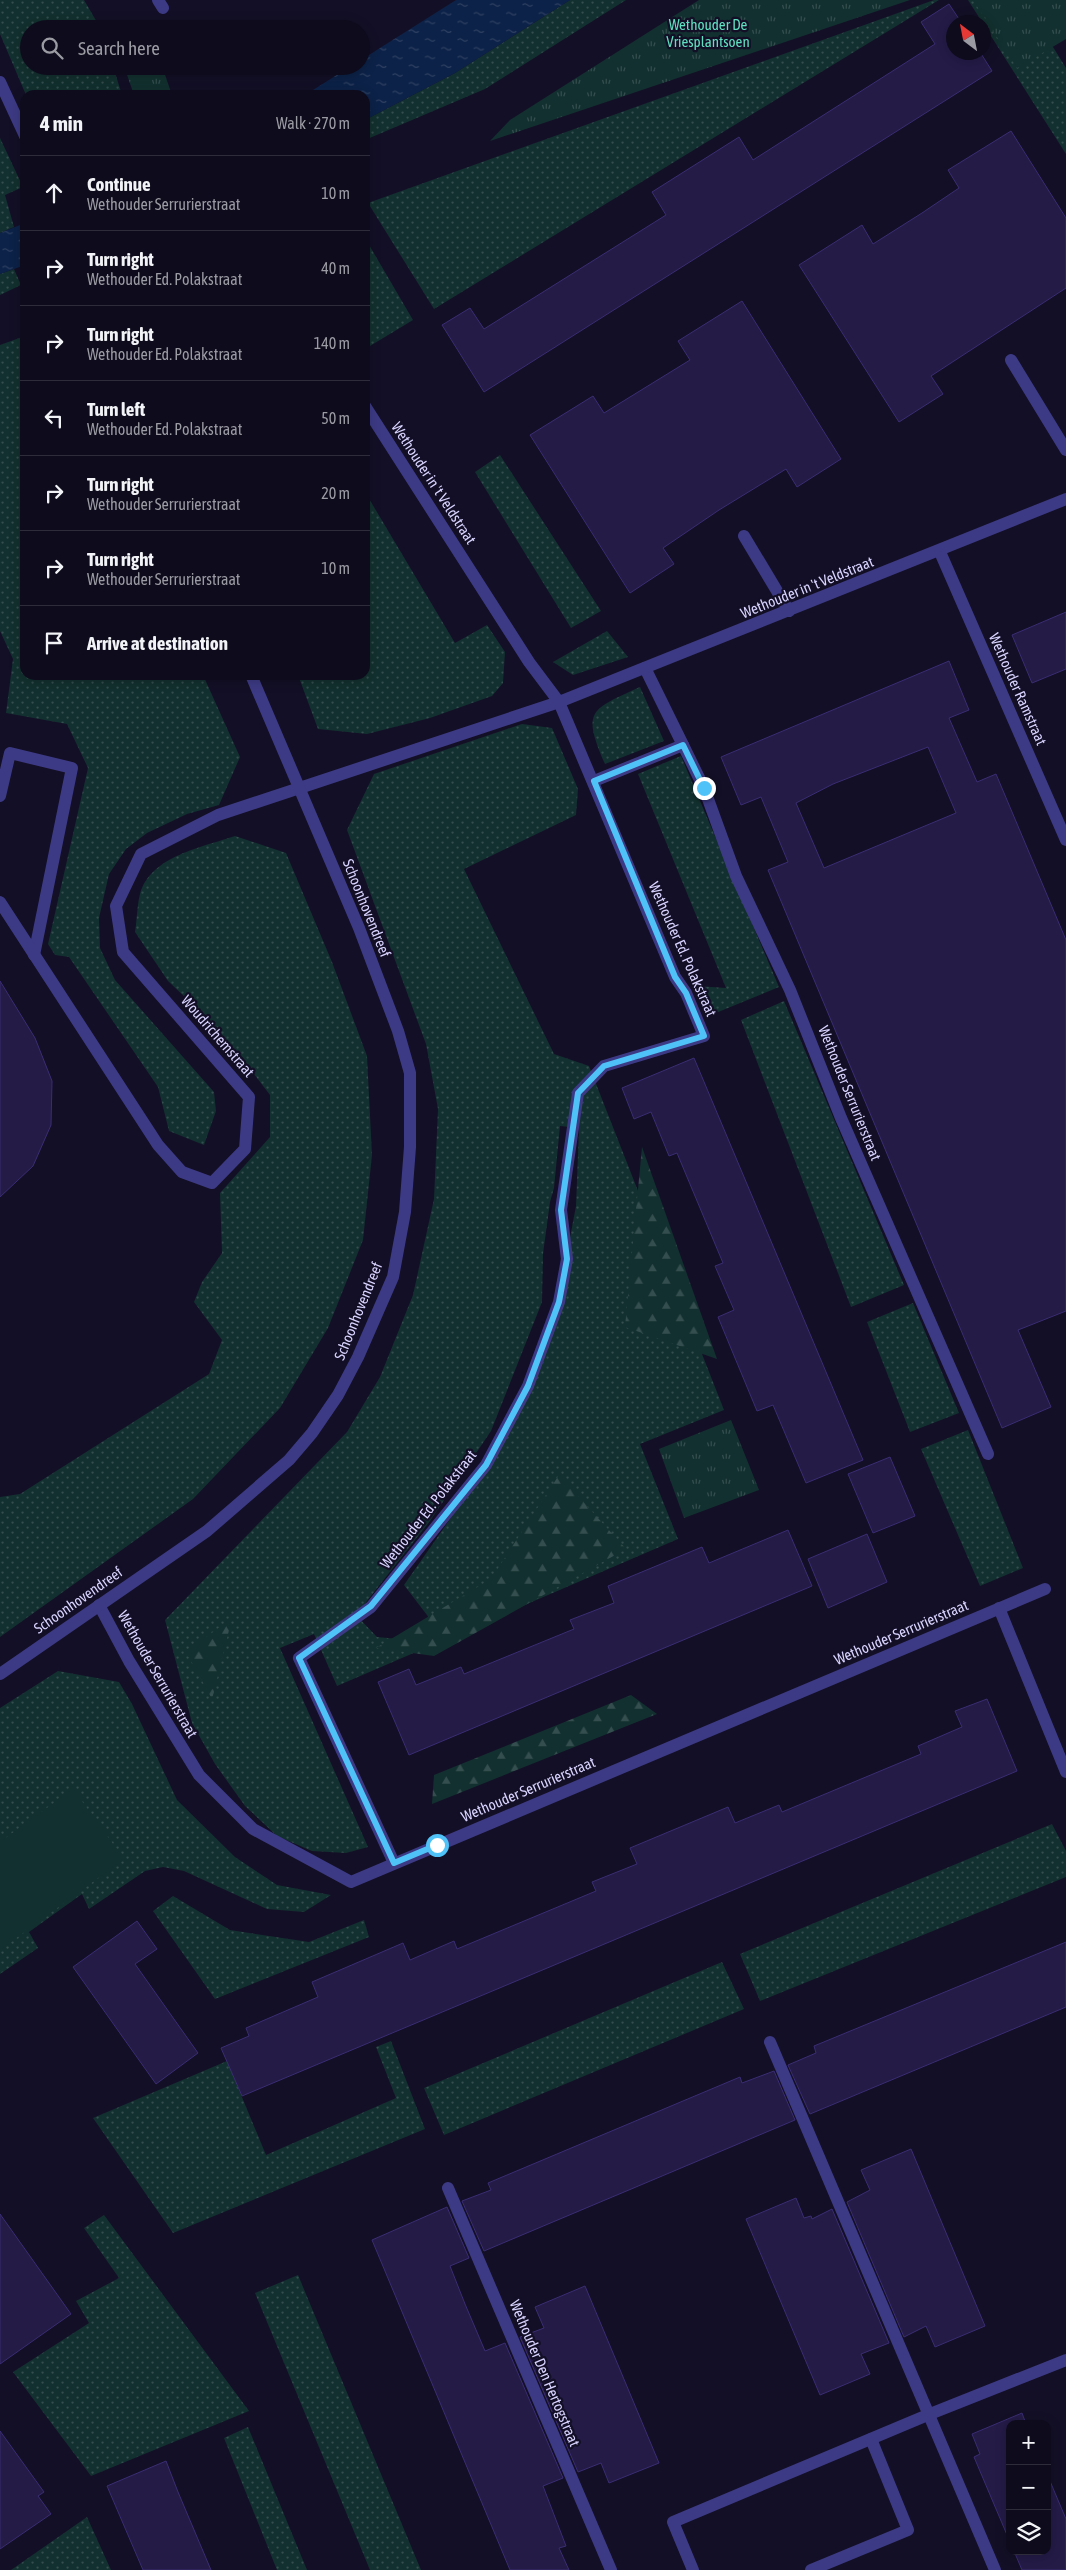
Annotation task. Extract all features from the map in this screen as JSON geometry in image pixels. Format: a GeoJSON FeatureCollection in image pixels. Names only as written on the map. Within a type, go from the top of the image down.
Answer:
{"type":"FeatureCollection","features":[{"type":"Feature","properties":{"kind":"street"},"geometry":{"type":"LineString","coordinates":[[0,82],[20,125]]}},
{"type":"Feature","properties":{"kind":"street"},"geometry":{"type":"LineString","coordinates":[[1011,360],[1066,450]]}},
{"type":"Feature","properties":{"kind":"street","name":"Wethouder in 't Veldstraat"},"geometry":{"type":"LineString","coordinates":[[370,414],[529,662],[559,702]]}},
{"type":"Feature","properties":{"kind":"street","name":"Wethouder in 't Veldstraat"},"geometry":{"type":"LineString","coordinates":[[298,788],[559,702],[940,552],[1066,499]]}},
{"type":"Feature","properties":{"kind":"street"},"geometry":{"type":"LineString","coordinates":[[744,536],[789,611]]}},
{"type":"Feature","properties":{"kind":"street","name":"Wethouder Ramstraat"},"geometry":{"type":"LineString","coordinates":[[940,552],[1066,840]]}},
{"type":"Feature","properties":{"kind":"street","name":"Wethouder Serrurierstraat"},"geometry":{"type":"LineString","coordinates":[[646,668],[704,788],[736,876],[790,990],[841,1118],[988,1454]]}},
{"type":"Feature","properties":{"kind":"street","name":"Schoonhovendreef"},"geometry":{"type":"LineString","coordinates":[[0,1674],[206,1531],[289,1460],[312,1433],[338,1395],[358,1357],[393,1277],[405,1212],[410,1147],[410,1073],[398,1031],[358,928],[253,680]]}},
{"type":"Feature","properties":{"kind":"street","name":"Wethouder Ed. Polakstraat"},"geometry":{"type":"LineString","coordinates":[[394,1863],[299,1658],[371,1606],[486,1465],[528,1386],[559,1302],[567,1259],[561,1210],[578,1093],[604,1066],[704,1036],[686,993],[675,977],[594,781],[559,702]]}},
{"type":"Feature","properties":{"kind":"street"},"geometry":{"type":"LineString","coordinates":[[594,781],[683,745]]}},
{"type":"Feature","properties":{"kind":"street"},"geometry":{"type":"LineString","coordinates":[[0,796],[10,753],[72,768],[34,955]]}},
{"type":"Feature","properties":{"kind":"street","name":"Woudrichemstraat"},"geometry":{"type":"LineString","coordinates":[[0,902],[158,1146],[182,1172],[212,1183],[245,1149],[248,1097],[123,952],[116,906],[140,854],[218,815],[298,788]]}},
{"type":"Feature","properties":{"kind":"street","name":"Wethouder Serrurierstraat"},"geometry":{"type":"LineString","coordinates":[[99,1605],[129,1662],[199,1776],[253,1829],[351,1882],[1045,1589]]}},
{"type":"Feature","properties":{"kind":"street"},"geometry":{"type":"LineString","coordinates":[[999,1608],[1066,1772]]}},
{"type":"Feature","properties":{"kind":"street"},"geometry":{"type":"LineString","coordinates":[[770,2042],[996,2570]]}},
{"type":"Feature","properties":{"kind":"street","name":"Wethouder Den Hertogstraat"},"geometry":{"type":"LineString","coordinates":[[448,2188],[611,2570]]}},
{"type":"Feature","properties":{"kind":"street"},"geometry":{"type":"LineString","coordinates":[[692,2570],[673,2522],[930,2414],[1066,2360]]}},
{"type":"Feature","properties":{"kind":"street"},"geometry":{"type":"LineString","coordinates":[[811,2570],[908,2530],[871,2439]]}},
{"type":"Feature","properties":{"kind":"green space"},"geometry":{"type":"Polygon","coordinates":[[[0,0],[84,0],[96,20],[20,20],[20,75],[116,75],[120,90],[24,90],[0,34],[0,0]]]}},
{"type":"Feature","properties":{"kind":"green space"},"geometry":{"type":"Polygon","coordinates":[[[570,0],[626,0],[485,89],[370,138],[370,117],[455,73],[570,0]]]}},
{"type":"Feature","properties":{"kind":"green space","name":"Wethouder De Vriesplantsoen"},"geometry":{"type":"Polygon","coordinates":[[[699,0],[910,0],[490,141],[510,120],[699,0]]]}},
{"type":"Feature","properties":{"kind":"green space"},"geometry":{"type":"Polygon","coordinates":[[[934,0],[939,0],[434,309],[370,206],[370,202],[934,0]]]}},
{"type":"Feature","properties":{"kind":"green space"},"geometry":{"type":"Polygon","coordinates":[[[968,0],[1024,0],[1066,68],[1066,154],[991,36],[991,15],[978,15],[968,0]]]}},
{"type":"Feature","properties":{"kind":"green space"},"geometry":{"type":"Polygon","coordinates":[[[973,0],[1066,0],[1066,39],[1017,68],[991,28],[991,15],[983,15],[973,0]]]}},
{"type":"Feature","properties":{"kind":"green space"},"geometry":{"type":"Polygon","coordinates":[[[127,75],[165,75],[170,90],[132,90],[127,75]]]}},
{"type":"Feature","properties":{"kind":"green space"},"geometry":{"type":"Polygon","coordinates":[[[0,138],[20,181],[20,188],[5,195],[14,227],[0,233],[0,138]]]}},
{"type":"Feature","properties":{"kind":"green space"},"geometry":{"type":"Polygon","coordinates":[[[370,247],[413,320],[370,346],[370,247]]]}},
{"type":"Feature","properties":{"kind":"green space"},"geometry":{"type":"Polygon","coordinates":[[[14,269],[20,285],[0,295],[0,274],[14,269]]]}},
{"type":"Feature","properties":{"kind":"green space"},"geometry":{"type":"Polygon","coordinates":[[[20,338],[20,680],[205,680],[240,757],[219,805],[187,814],[147,833],[126,849],[109,874],[99,918],[100,948],[115,980],[214,1092],[216,1111],[204,1145],[169,1131],[158,1087],[69,957],[55,955],[48,944],[88,768],[67,724],[6,713],[13,659],[0,631],[0,345],[20,338]]]}},
{"type":"Feature","properties":{"kind":"green space"},"geometry":{"type":"Polygon","coordinates":[[[500,455],[601,611],[571,628],[475,472],[500,455]]]}},
{"type":"Feature","properties":{"kind":"green space"},"geometry":{"type":"Polygon","coordinates":[[[370,500],[455,643],[487,625],[505,652],[503,683],[492,696],[430,718],[367,734],[318,729],[300,680],[370,680],[370,500]]]}},
{"type":"Feature","properties":{"kind":"green space"},"geometry":{"type":"Polygon","coordinates":[[[607,631],[628,657],[573,675],[553,662],[607,631]]]}},
{"type":"Feature","properties":{"kind":"green space"},"geometry":{"type":"Polygon","coordinates":[[[640,687],[664,741],[605,764],[594,732],[593,722],[595,714],[610,701],[640,687]]]}},
{"type":"Feature","properties":{"kind":"green space"},"geometry":{"type":"Polygon","coordinates":[[[522,724],[552,728],[578,789],[576,815],[464,869],[554,1054],[589,1066],[724,1410],[640,1444],[678,1539],[337,1686],[314,1634],[280,1648],[368,1847],[346,1853],[312,1851],[277,1836],[245,1806],[215,1764],[192,1723],[165,1620],[347,1432],[380,1377],[413,1295],[434,1199],[438,1109],[426,1044],[347,830],[374,774],[522,724]],[[560,1126],[554,1188],[550,1202],[543,1254],[542,1302],[491,1431],[430,1521],[356,1615],[377,1637],[398,1639],[430,1619],[404,1585],[499,1449],[551,1338],[576,1206],[579,1128],[560,1126]]]}},
{"type":"Feature","properties":{"kind":"green space"},"geometry":{"type":"Polygon","coordinates":[[[681,756],[779,987],[706,1017],[697,986],[726,988],[638,774],[681,756]]]}},
{"type":"Feature","properties":{"kind":"green space"},"geometry":{"type":"Polygon","coordinates":[[[235,836],[286,853],[332,962],[367,1056],[372,1155],[363,1240],[328,1328],[280,1408],[193,1499],[0,1637],[0,1497],[20,1494],[209,1374],[222,1340],[194,1302],[202,1282],[222,1253],[220,1193],[270,1137],[270,1095],[241,1057],[208,1019],[168,981],[135,932],[140,894],[146,881],[155,870],[179,855],[235,836]]]}},
{"type":"Feature","properties":{"kind":"green space"},"geometry":{"type":"Polygon","coordinates":[[[784,1001],[904,1285],[851,1307],[741,1020],[784,1001]]]}},
{"type":"Feature","properties":{"kind":"green space"},"geometry":{"type":"Polygon","coordinates":[[[642,1147],[717,1359],[625,1327],[642,1147]]]}},
{"type":"Feature","properties":{"kind":"green space"},"geometry":{"type":"Polygon","coordinates":[[[913,1303],[959,1413],[910,1432],[867,1322],[913,1303]]]}},
{"type":"Feature","properties":{"kind":"green space"},"geometry":{"type":"Polygon","coordinates":[[[731,1420],[759,1490],[684,1518],[659,1449],[731,1420]]]}},
{"type":"Feature","properties":{"kind":"green space"},"geometry":{"type":"Polygon","coordinates":[[[968,1430],[1023,1568],[980,1586],[921,1449],[968,1430]]]}},
{"type":"Feature","properties":{"kind":"green space"},"geometry":{"type":"Polygon","coordinates":[[[559,1475],[626,1549],[434,1656],[376,1648],[491,1579],[559,1475]]]}},
{"type":"Feature","properties":{"kind":"green space"},"geometry":{"type":"Polygon","coordinates":[[[232,1618],[212,1699],[186,1652],[232,1618]]]}},
{"type":"Feature","properties":{"kind":"green space"},"geometry":{"type":"Polygon","coordinates":[[[58,1671],[119,1682],[132,1704],[177,1800],[235,1857],[277,1885],[331,1895],[304,1912],[267,1909],[184,1871],[163,1867],[145,1871],[89,1909],[82,1894],[29,1932],[38,1948],[0,1974],[0,1708],[58,1671]]]}},
{"type":"Feature","properties":{"kind":"green space"},"geometry":{"type":"Polygon","coordinates":[[[631,1695],[657,1714],[432,1804],[434,1775],[631,1695]]]}},
{"type":"Feature","properties":{"kind":"green space"},"geometry":{"type":"Polygon","coordinates":[[[73,1789],[124,1859],[0,1950],[0,1842],[73,1789]]]}},
{"type":"Feature","properties":{"kind":"green space"},"geometry":{"type":"Polygon","coordinates":[[[1052,1824],[1066,1851],[1066,1877],[760,2001],[740,1954],[1052,1824]]]}},
{"type":"Feature","properties":{"kind":"green space"},"geometry":{"type":"Polygon","coordinates":[[[173,1896],[230,1930],[309,1942],[364,1920],[369,1937],[215,1999],[153,1911],[173,1896]]]}},
{"type":"Feature","properties":{"kind":"green space"},"geometry":{"type":"Polygon","coordinates":[[[722,1962],[744,2009],[444,2135],[424,2088],[722,1962]]]}},
{"type":"Feature","properties":{"kind":"green space"},"geometry":{"type":"Polygon","coordinates":[[[391,2041],[425,2129],[173,2233],[93,2118],[227,2061],[266,2155],[396,2098],[376,2047],[391,2041]]]}},
{"type":"Feature","properties":{"kind":"green space"},"geometry":{"type":"Polygon","coordinates":[[[104,2215],[249,2411],[91,2476],[13,2372],[89,2323],[76,2301],[119,2278],[84,2228],[104,2215]]]}},
{"type":"Feature","properties":{"kind":"green space"},"geometry":{"type":"Polygon","coordinates":[[[298,2275],[421,2570],[370,2570],[255,2293],[298,2275]]]}},
{"type":"Feature","properties":{"kind":"green space"},"geometry":{"type":"Polygon","coordinates":[[[248,2427],[307,2570],[277,2570],[224,2438],[248,2427]]]}},
{"type":"Feature","properties":{"kind":"green space"},"geometry":{"type":"Polygon","coordinates":[[[87,2517],[111,2570],[11,2570],[87,2517]]]}},
{"type":"Feature","properties":{"kind":"water"},"geometry":{"type":"Polygon","coordinates":[[[456,0],[570,0],[455,73],[370,117],[370,90],[313,90],[337,75],[370,75],[370,54],[456,0]]]}},
{"type":"Feature","properties":{"kind":"water"},"geometry":{"type":"Polygon","coordinates":[[[20,225],[20,267],[0,274],[0,233],[20,225]]]}},
{"type":"Feature","properties":{"kind":"building"},"geometry":{"type":"Polygon","coordinates":[[[949,4],[956,15],[946,15],[946,60],[985,60],[992,71],[484,392],[442,325],[470,308],[484,329],[666,215],[652,192],[739,137],[753,160],[935,44],[921,22],[949,4]]]}},
{"type":"Feature","properties":{"kind":"building"},"geometry":{"type":"Polygon","coordinates":[[[1011,131],[1066,218],[1066,288],[931,376],[943,394],[899,422],[799,265],[862,225],[873,244],[959,188],[948,170],[1011,131]]]}},
{"type":"Feature","properties":{"kind":"building"},"geometry":{"type":"Polygon","coordinates":[[[742,301],[841,459],[797,487],[786,469],[719,510],[663,548],[674,564],[630,593],[530,435],[593,396],[604,413],[690,360],[678,341],[742,301]]]}},
{"type":"Feature","properties":{"kind":"building"},"geometry":{"type":"Polygon","coordinates":[[[1066,612],[1066,669],[1032,683],[1012,635],[1066,612]]]}},
{"type":"Feature","properties":{"kind":"building"},"geometry":{"type":"Polygon","coordinates":[[[949,661],[969,710],[949,718],[977,782],[996,774],[1066,940],[1066,1311],[1018,1330],[1051,1407],[1002,1428],[768,870],[788,862],[761,797],[741,805],[721,757],[949,661]],[[928,747],[833,784],[796,803],[824,868],[956,813],[928,747]]]}},
{"type":"Feature","properties":{"kind":"building"},"geometry":{"type":"Polygon","coordinates":[[[0,981],[35,1038],[52,1081],[51,1125],[33,1166],[0,1197],[0,981]]]}},
{"type":"Feature","properties":{"kind":"building"},"geometry":{"type":"Polygon","coordinates":[[[694,1058],[863,1460],[806,1483],[773,1405],[757,1411],[718,1317],[734,1310],[715,1266],[723,1263],[677,1153],[669,1156],[651,1112],[634,1119],[622,1088],[694,1058]]]}},
{"type":"Feature","properties":{"kind":"building"},"geometry":{"type":"Polygon","coordinates":[[[890,1457],[915,1516],[873,1533],[848,1474],[890,1457]]]}},
{"type":"Feature","properties":{"kind":"building"},"geometry":{"type":"Polygon","coordinates":[[[788,1530],[812,1586],[409,1755],[378,1682],[409,1669],[416,1685],[461,1667],[464,1674],[574,1629],[570,1620],[614,1603],[608,1586],[702,1547],[709,1563],[788,1530]]]}},
{"type":"Feature","properties":{"kind":"building"},"geometry":{"type":"Polygon","coordinates":[[[867,1534],[887,1582],[828,1608],[808,1559],[867,1534]]]}},
{"type":"Feature","properties":{"kind":"building"},"geometry":{"type":"Polygon","coordinates":[[[987,1699],[1017,1771],[242,2096],[221,2048],[249,2036],[246,2028],[318,1997],[312,1982],[403,1943],[410,1960],[454,1941],[457,1949],[596,1891],[592,1882],[637,1864],[630,1848],[728,1807],[735,1823],[779,1805],[782,1812],[921,1754],[918,1746],[962,1727],[955,1711],[987,1699]]]}},
{"type":"Feature","properties":{"kind":"building"},"geometry":{"type":"Polygon","coordinates":[[[137,1921],[157,1949],[135,1964],[198,2053],[156,2084],[73,1967],[137,1921]]]}},
{"type":"Feature","properties":{"kind":"building"},"geometry":{"type":"Polygon","coordinates":[[[1066,1942],[1066,2007],[810,2114],[788,2065],[816,2053],[814,2046],[1066,1942]]]}},
{"type":"Feature","properties":{"kind":"building"},"geometry":{"type":"Polygon","coordinates":[[[774,2071],[795,2120],[484,2251],[462,2201],[491,2190],[488,2183],[740,2077],[742,2083],[774,2071]]]}},
{"type":"Feature","properties":{"kind":"building"},"geometry":{"type":"Polygon","coordinates":[[[911,2149],[985,2326],[935,2347],[926,2326],[904,2337],[847,2202],[870,2190],[861,2170],[911,2149]]]}},
{"type":"Feature","properties":{"kind":"building"},"geometry":{"type":"Polygon","coordinates":[[[796,2198],[804,2218],[811,2216],[812,2219],[832,2209],[889,2343],[861,2354],[870,2374],[820,2395],[746,2219],[796,2198]]]}},
{"type":"Feature","properties":{"kind":"building"},"geometry":{"type":"Polygon","coordinates":[[[447,2207],[469,2258],[450,2266],[485,2351],[505,2343],[563,2478],[543,2486],[566,2546],[559,2548],[569,2570],[510,2570],[372,2240],[447,2207]]]}},
{"type":"Feature","properties":{"kind":"building"},"geometry":{"type":"Polygon","coordinates":[[[0,2214],[71,2314],[0,2364],[0,2214]]]}},
{"type":"Feature","properties":{"kind":"building"},"geometry":{"type":"Polygon","coordinates":[[[585,2286],[659,2463],[609,2483],[601,2463],[578,2472],[520,2337],[544,2328],[535,2307],[585,2286]]]}},
{"type":"Feature","properties":{"kind":"building"},"geometry":{"type":"Polygon","coordinates":[[[1022,2413],[1025,2420],[1006,2420],[1006,2533],[974,2457],[980,2454],[972,2434],[1022,2413]]]}},
{"type":"Feature","properties":{"kind":"building"},"geometry":{"type":"Polygon","coordinates":[[[0,2431],[44,2492],[38,2496],[51,2514],[0,2549],[0,2431]]]}},
{"type":"Feature","properties":{"kind":"building"},"geometry":{"type":"Polygon","coordinates":[[[166,2461],[211,2570],[143,2570],[107,2486],[166,2461]]]}},
{"type":"Feature","properties":{"kind":"building"},"geometry":{"type":"Polygon","coordinates":[[[1051,2483],[1066,2519],[1066,2570],[1022,2570],[1016,2555],[1051,2555],[1051,2483]]]}},
{"type":"Feature","properties":{"kind":"route"},"geometry":{"type":"LineString","coordinates":[[437,1845],[394,1863],[299,1658],[371,1606],[486,1465],[528,1386],[559,1302],[567,1259],[561,1210],[578,1093],[604,1066],[704,1036],[686,993],[675,977],[594,781],[683,745],[704,788]]}}]}
